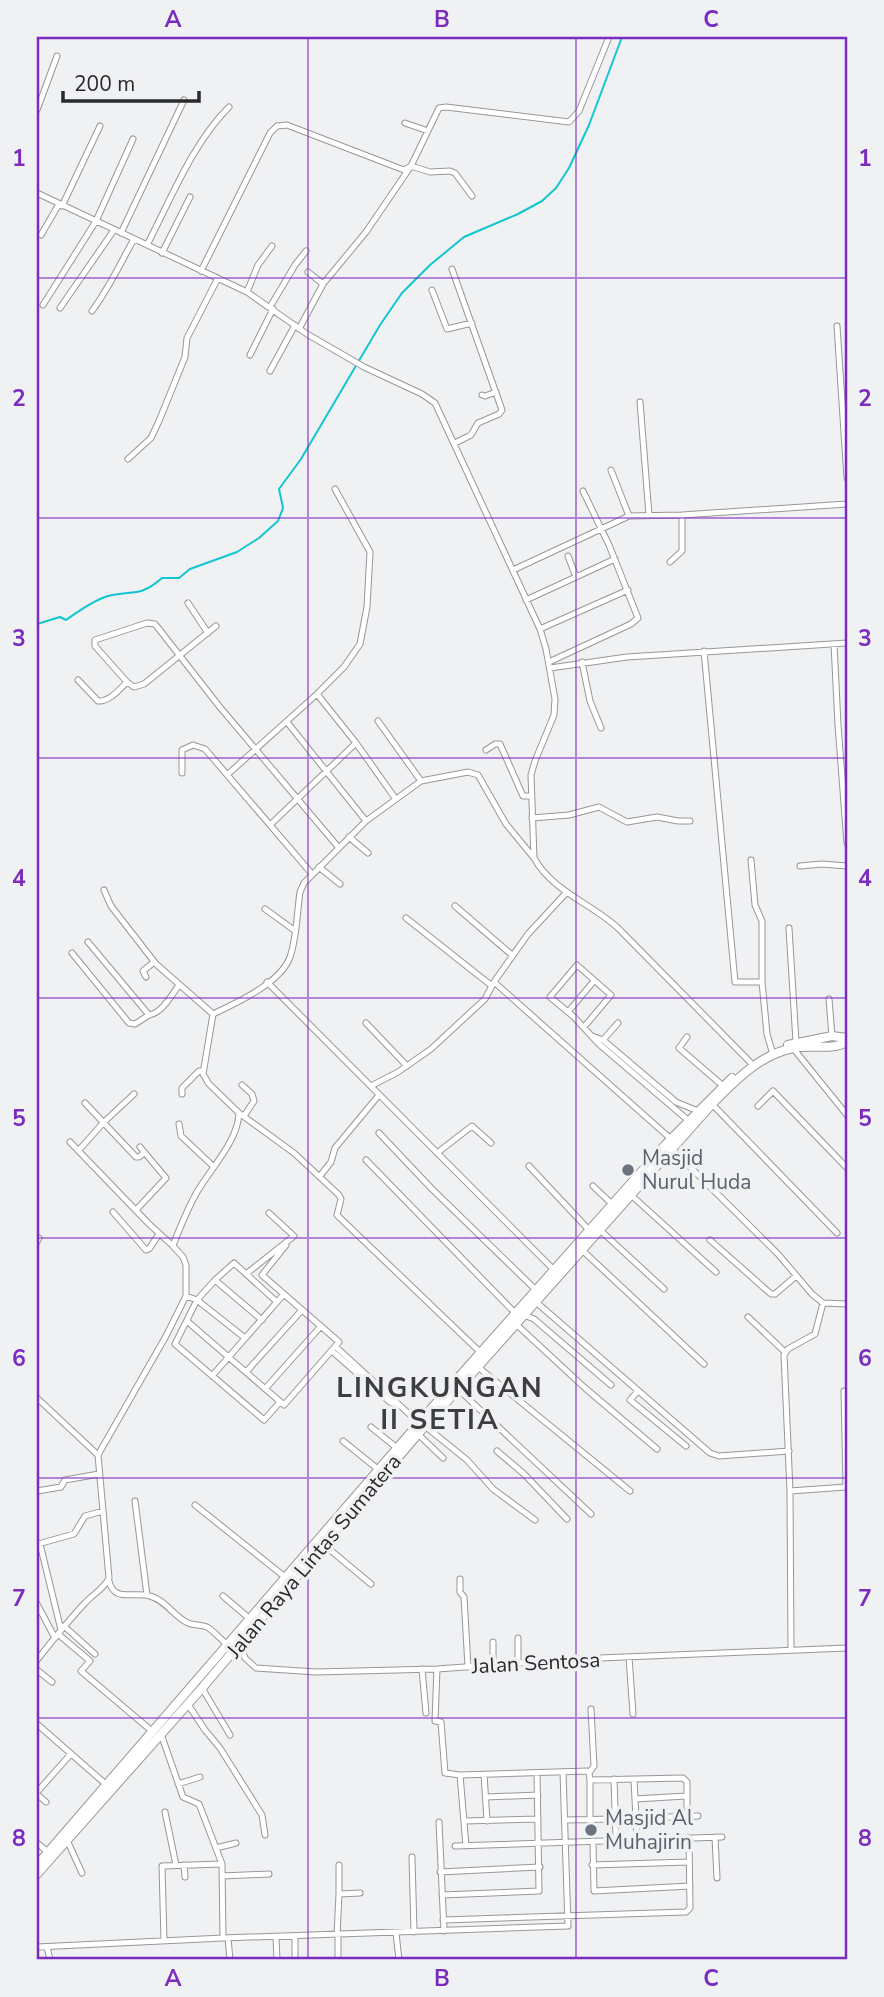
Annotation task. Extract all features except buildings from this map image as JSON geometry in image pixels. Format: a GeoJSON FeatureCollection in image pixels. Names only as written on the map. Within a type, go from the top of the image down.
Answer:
{"type":"FeatureCollection","features":[{"type":"Feature","properties":{"kind":"highway","name":"Jalan Raya Lintas Sumatera"},"geometry":{"type":"LineString","coordinates":[[157,1733],[202,1688],[250,1619],[397,1448],[458,1390],[517,1325],[520,1315],[537,1291],[600,1230],[722,1085],[772,1051],[832,1036],[847,1040]]}},
{"type":"Feature","properties":{"kind":"highway","name":"Jalan Raya Lintas Sumatera"},"geometry":{"type":"LineString","coordinates":[[37,1865],[157,1733],[228,1645],[238,1638],[323,1544],[418,1434],[422,1424],[481,1353],[536,1302],[590,1231],[670,1144],[754,1065],[794,1045],[831,1046],[847,1040]]}},
{"type":"Feature","properties":{"kind":"highway","name":"Jalan Raya Lintas Sumatera"},"geometry":{"type":"LineString","coordinates":[[37,1874],[109,1787]]}},
{"type":"Feature","properties":{"kind":"street"},"geometry":{"type":"LineString","coordinates":[[270,371],[323,284],[366,232],[411,166],[439,108],[569,122],[579,111],[609,37]]}},
{"type":"Feature","properties":{"kind":"street"},"geometry":{"type":"LineString","coordinates":[[37,110],[57,56]]}},
{"type":"Feature","properties":{"kind":"street"},"geometry":{"type":"LineString","coordinates":[[121,233],[184,100]]}},
{"type":"Feature","properties":{"kind":"street"},"geometry":{"type":"LineString","coordinates":[[147,245],[198,149],[218,118],[229,107]]}},
{"type":"Feature","properties":{"kind":"street"},"geometry":{"type":"LineString","coordinates":[[405,123],[428,131]]}},
{"type":"Feature","properties":{"kind":"street"},"geometry":{"type":"LineString","coordinates":[[201,271],[270,133],[277,126],[287,125],[396,168],[404,170],[411,166],[430,172],[450,171],[455,173],[472,196]]}},
{"type":"Feature","properties":{"kind":"street"},"geometry":{"type":"LineString","coordinates":[[41,235],[61,205],[100,126]]}},
{"type":"Feature","properties":{"kind":"street"},"geometry":{"type":"LineString","coordinates":[[43,305],[96,221],[133,139]]}},
{"type":"Feature","properties":{"kind":"street"},"geometry":{"type":"LineString","coordinates":[[37,193],[247,292],[297,327],[364,367],[431,400],[438,407],[540,629],[549,665],[555,699],[554,715],[533,768],[531,796],[534,858]]}},
{"type":"Feature","properties":{"kind":"street"},"geometry":{"type":"LineString","coordinates":[[162,253],[190,197]]}},
{"type":"Feature","properties":{"kind":"street"},"geometry":{"type":"LineString","coordinates":[[60,307],[114,230]]}},
{"type":"Feature","properties":{"kind":"street"},"geometry":{"type":"LineString","coordinates":[[92,312],[134,240]]}},
{"type":"Feature","properties":{"kind":"street"},"geometry":{"type":"LineString","coordinates":[[247,292],[258,265],[272,246]]}},
{"type":"Feature","properties":{"kind":"street"},"geometry":{"type":"LineString","coordinates":[[250,355],[271,308],[306,251]]}},
{"type":"Feature","properties":{"kind":"street"},"geometry":{"type":"LineString","coordinates":[[452,269],[501,412],[478,423],[471,435],[454,443]]}},
{"type":"Feature","properties":{"kind":"street"},"geometry":{"type":"LineString","coordinates":[[308,272],[323,284]]}},
{"type":"Feature","properties":{"kind":"street"},"geometry":{"type":"LineString","coordinates":[[128,459],[151,438],[185,357],[187,338],[218,278]]}},
{"type":"Feature","properties":{"kind":"street"},"geometry":{"type":"LineString","coordinates":[[432,290],[447,329],[472,323]]}},
{"type":"Feature","properties":{"kind":"street"},"geometry":{"type":"LineString","coordinates":[[837,326],[847,478]]}},
{"type":"Feature","properties":{"kind":"street"},"geometry":{"type":"LineString","coordinates":[[482,395],[496,392]]}},
{"type":"Feature","properties":{"kind":"street"},"geometry":{"type":"LineString","coordinates":[[640,402],[649,515]]}},
{"type":"Feature","properties":{"kind":"street"},"geometry":{"type":"LineString","coordinates":[[611,470],[629,516]]}},
{"type":"Feature","properties":{"kind":"street"},"geometry":{"type":"LineString","coordinates":[[227,775],[317,694],[350,660],[359,644],[370,578],[370,552],[335,489]]}},
{"type":"Feature","properties":{"kind":"street"},"geometry":{"type":"LineString","coordinates":[[549,665],[636,621],[638,614],[583,491]]}},
{"type":"Feature","properties":{"kind":"street"},"geometry":{"type":"LineString","coordinates":[[513,570],[629,516],[682,516],[847,504]]}},
{"type":"Feature","properties":{"kind":"street"},"geometry":{"type":"LineString","coordinates":[[670,562],[682,551],[682,516]]}},
{"type":"Feature","properties":{"kind":"street"},"geometry":{"type":"LineString","coordinates":[[568,556],[576,576]]}},
{"type":"Feature","properties":{"kind":"street"},"geometry":{"type":"LineString","coordinates":[[526,600],[615,559]]}},
{"type":"Feature","properties":{"kind":"street"},"geometry":{"type":"LineString","coordinates":[[540,629],[628,590]]}},
{"type":"Feature","properties":{"kind":"street"},"geometry":{"type":"LineString","coordinates":[[188,603],[208,632]]}},
{"type":"Feature","properties":{"kind":"street"},"geometry":{"type":"LineString","coordinates":[[216,626],[179,655],[144,684],[134,687],[95,646],[95,640],[150,622],[157,627],[179,655],[219,706],[339,848]]}},
{"type":"Feature","properties":{"kind":"street"},"geometry":{"type":"LineString","coordinates":[[549,665],[704,651],[847,643]]}},
{"type":"Feature","properties":{"kind":"street"},"geometry":{"type":"LineString","coordinates":[[834,644],[847,843]]}},
{"type":"Feature","properties":{"kind":"street"},"geometry":{"type":"LineString","coordinates":[[704,651],[735,982],[762,982]]}},
{"type":"Feature","properties":{"kind":"street"},"geometry":{"type":"LineString","coordinates":[[582,662],[590,701],[601,727]]}},
{"type":"Feature","properties":{"kind":"street"},"geometry":{"type":"LineString","coordinates":[[78,680],[101,702],[127,682]]}},
{"type":"Feature","properties":{"kind":"street"},"geometry":{"type":"LineString","coordinates":[[317,694],[395,798]]}},
{"type":"Feature","properties":{"kind":"street"},"geometry":{"type":"LineString","coordinates":[[378,721],[421,781]]}},
{"type":"Feature","properties":{"kind":"street"},"geometry":{"type":"LineString","coordinates":[[287,722],[366,821]]}},
{"type":"Feature","properties":{"kind":"street"},"geometry":{"type":"LineString","coordinates":[[270,825],[356,743]]}},
{"type":"Feature","properties":{"kind":"street"},"geometry":{"type":"LineString","coordinates":[[486,750],[500,744],[523,796],[531,796]]}},
{"type":"Feature","properties":{"kind":"street"},"geometry":{"type":"LineString","coordinates":[[182,773],[182,750],[199,746],[312,874]]}},
{"type":"Feature","properties":{"kind":"street"},"geometry":{"type":"LineString","coordinates":[[213,1014],[245,999],[282,970],[290,957],[301,888],[366,821],[421,781],[468,772],[478,775],[506,824],[538,866],[566,893],[611,922],[751,1063]]}},
{"type":"Feature","properties":{"kind":"street"},"geometry":{"type":"LineString","coordinates":[[532,818],[569,815],[599,807],[626,822],[657,817],[690,821]]}},
{"type":"Feature","properties":{"kind":"street"},"geometry":{"type":"LineString","coordinates":[[349,838],[368,853]]}},
{"type":"Feature","properties":{"kind":"street"},"geometry":{"type":"LineString","coordinates":[[751,860],[755,905],[762,921],[762,982],[767,1034],[772,1051]]}},
{"type":"Feature","properties":{"kind":"street"},"geometry":{"type":"LineString","coordinates":[[800,866],[847,866]]}},
{"type":"Feature","properties":{"kind":"street"},"geometry":{"type":"LineString","coordinates":[[319,867],[340,884]]}},
{"type":"Feature","properties":{"kind":"street"},"geometry":{"type":"LineString","coordinates":[[104,890],[111,906],[155,962],[213,1014]]}},
{"type":"Feature","properties":{"kind":"street"},"geometry":{"type":"LineString","coordinates":[[371,1086],[431,1049],[485,999],[528,934],[566,893]]}},
{"type":"Feature","properties":{"kind":"street"},"geometry":{"type":"LineString","coordinates":[[455,906],[512,955]]}},
{"type":"Feature","properties":{"kind":"street"},"geometry":{"type":"LineString","coordinates":[[265,909],[294,930]]}},
{"type":"Feature","properties":{"kind":"street"},"geometry":{"type":"LineString","coordinates":[[406,918],[493,984],[670,1144],[736,1215],[772,1248],[807,1289],[823,1303],[847,1304]]}},
{"type":"Feature","properties":{"kind":"street"},"geometry":{"type":"LineString","coordinates":[[789,928],[794,1045],[847,1115]]}},
{"type":"Feature","properties":{"kind":"street"},"geometry":{"type":"LineString","coordinates":[[88,942],[149,1015]]}},
{"type":"Feature","properties":{"kind":"street"},"geometry":{"type":"LineString","coordinates":[[72,953],[129,1023],[135,1024],[149,1015],[154,1015],[179,985]]}},
{"type":"Feature","properties":{"kind":"street"},"geometry":{"type":"LineString","coordinates":[[146,977],[143,971],[155,962]]}},
{"type":"Feature","properties":{"kind":"street"},"geometry":{"type":"LineString","coordinates":[[584,1027],[611,995],[577,965],[550,997],[599,1044],[689,1121]]}},
{"type":"Feature","properties":{"kind":"street"},"geometry":{"type":"LineString","coordinates":[[568,1012],[594,981]]}},
{"type":"Feature","properties":{"kind":"street"},"geometry":{"type":"LineString","coordinates":[[267,982],[557,1273]]}},
{"type":"Feature","properties":{"kind":"street"},"geometry":{"type":"LineString","coordinates":[[829,999],[832,1036]]}},
{"type":"Feature","properties":{"kind":"street"},"geometry":{"type":"LineString","coordinates":[[213,1014],[202,1071],[209,1084],[320,1176],[341,1199],[337,1212],[340,1218],[481,1353]]}},
{"type":"Feature","properties":{"kind":"street"},"geometry":{"type":"LineString","coordinates":[[366,1023],[407,1066]]}},
{"type":"Feature","properties":{"kind":"street"},"geometry":{"type":"LineString","coordinates":[[603,1040],[618,1024]]}},
{"type":"Feature","properties":{"kind":"street"},"geometry":{"type":"LineString","coordinates":[[592,1036],[603,1040],[676,1102],[698,1111]]}},
{"type":"Feature","properties":{"kind":"street"},"geometry":{"type":"LineString","coordinates":[[687,1037],[679,1048],[722,1085]]}},
{"type":"Feature","properties":{"kind":"street"},"geometry":{"type":"LineString","coordinates":[[183,1094],[182,1088],[199,1070],[202,1071]]}},
{"type":"Feature","properties":{"kind":"street"},"geometry":{"type":"LineString","coordinates":[[173,1246],[190,1205],[234,1133],[242,1114],[254,1101],[252,1094],[242,1085]]}},
{"type":"Feature","properties":{"kind":"street"},"geometry":{"type":"LineString","coordinates":[[758,1107],[773,1091],[847,1168]]}},
{"type":"Feature","properties":{"kind":"street"},"geometry":{"type":"LineString","coordinates":[[79,1150],[87,1138],[134,1094]]}},
{"type":"Feature","properties":{"kind":"street"},"geometry":{"type":"LineString","coordinates":[[320,1176],[331,1163],[335,1148],[379,1095]]}},
{"type":"Feature","properties":{"kind":"street"},"geometry":{"type":"LineString","coordinates":[[85,1103],[136,1157],[139,1157],[142,1150],[166,1178],[136,1210]]}},
{"type":"Feature","properties":{"kind":"street"},"geometry":{"type":"LineString","coordinates":[[712,1104],[837,1233]]}},
{"type":"Feature","properties":{"kind":"street"},"geometry":{"type":"LineString","coordinates":[[178,1124],[181,1136],[213,1166]]}},
{"type":"Feature","properties":{"kind":"street"},"geometry":{"type":"LineString","coordinates":[[437,1153],[472,1126],[491,1143]]}},
{"type":"Feature","properties":{"kind":"street"},"geometry":{"type":"LineString","coordinates":[[80,1132],[87,1138]]}},
{"type":"Feature","properties":{"kind":"street"},"geometry":{"type":"LineString","coordinates":[[380,1133],[431,1188],[537,1291]]}},
{"type":"Feature","properties":{"kind":"street"},"geometry":{"type":"LineString","coordinates":[[70,1142],[173,1246],[186,1265],[186,1296],[98,1455],[110,1587],[116,1594],[147,1595],[158,1599],[184,1621],[194,1626],[206,1627],[228,1645]]}},
{"type":"Feature","properties":{"kind":"street"},"geometry":{"type":"LineString","coordinates":[[366,1160],[520,1315],[534,1319],[611,1385]]}},
{"type":"Feature","properties":{"kind":"street"},"geometry":{"type":"LineString","coordinates":[[529,1166],[590,1231]]}},
{"type":"Feature","properties":{"kind":"street"},"geometry":{"type":"LineString","coordinates":[[593,1186],[613,1205]]}},
{"type":"Feature","properties":{"kind":"street"},"geometry":{"type":"LineString","coordinates":[[631,1195],[716,1272]]}},
{"type":"Feature","properties":{"kind":"street"},"geometry":{"type":"LineString","coordinates":[[113,1212],[146,1250],[159,1234]]}},
{"type":"Feature","properties":{"kind":"street"},"geometry":{"type":"LineString","coordinates":[[188,1322],[284,1405],[334,1349],[339,1342],[262,1275],[294,1236],[270,1213]]}},
{"type":"Feature","properties":{"kind":"street"},"geometry":{"type":"LineString","coordinates":[[600,1230],[664,1289]]}},
{"type":"Feature","properties":{"kind":"street"},"geometry":{"type":"LineString","coordinates":[[710,1240],[771,1294],[796,1276]]}},
{"type":"Feature","properties":{"kind":"street"},"geometry":{"type":"LineString","coordinates":[[246,1275],[286,1245]]}},
{"type":"Feature","properties":{"kind":"street"},"geometry":{"type":"LineString","coordinates":[[582,1250],[704,1364]]}},
{"type":"Feature","properties":{"kind":"street"},"geometry":{"type":"LineString","coordinates":[[277,1303],[234,1264],[197,1300],[175,1344],[264,1420],[280,1402]]}},
{"type":"Feature","properties":{"kind":"street"},"geometry":{"type":"LineString","coordinates":[[215,1280],[262,1320]]}},
{"type":"Feature","properties":{"kind":"street"},"geometry":{"type":"LineString","coordinates":[[212,1376],[284,1294]]}},
{"type":"Feature","properties":{"kind":"street"},"geometry":{"type":"LineString","coordinates":[[186,1296],[197,1300],[245,1338]]}},
{"type":"Feature","properties":{"kind":"street"},"geometry":{"type":"LineString","coordinates":[[536,1302],[710,1453],[719,1456],[789,1451]]}},
{"type":"Feature","properties":{"kind":"street"},"geometry":{"type":"LineString","coordinates":[[785,1352],[815,1334],[823,1303]]}},
{"type":"Feature","properties":{"kind":"street"},"geometry":{"type":"LineString","coordinates":[[246,1372],[302,1310]]}},
{"type":"Feature","properties":{"kind":"street"},"geometry":{"type":"LineString","coordinates":[[748,1317],[785,1352],[790,1491],[791,1650]]}},
{"type":"Feature","properties":{"kind":"street"},"geometry":{"type":"LineString","coordinates":[[517,1325],[657,1449]]}},
{"type":"Feature","properties":{"kind":"street"},"geometry":{"type":"LineString","coordinates":[[265,1389],[321,1326]]}},
{"type":"Feature","properties":{"kind":"street"},"geometry":{"type":"LineString","coordinates":[[334,1349],[390,1402],[397,1404],[467,1460],[493,1489],[535,1520]]}},
{"type":"Feature","properties":{"kind":"street"},"geometry":{"type":"LineString","coordinates":[[478,1367],[630,1491]]}},
{"type":"Feature","properties":{"kind":"street"},"geometry":{"type":"LineString","coordinates":[[458,1390],[591,1514]]}},
{"type":"Feature","properties":{"kind":"street"},"geometry":{"type":"LineString","coordinates":[[638,1391],[631,1400],[686,1446]]}},
{"type":"Feature","properties":{"kind":"street"},"geometry":{"type":"LineString","coordinates":[[790,1491],[846,1487],[844,1391]]}},
{"type":"Feature","properties":{"kind":"street"},"geometry":{"type":"LineString","coordinates":[[37,1398],[98,1455]]}},
{"type":"Feature","properties":{"kind":"street"},"geometry":{"type":"LineString","coordinates":[[371,1427],[397,1448]]}},
{"type":"Feature","properties":{"kind":"street"},"geometry":{"type":"LineString","coordinates":[[418,1434],[443,1458]]}},
{"type":"Feature","properties":{"kind":"street"},"geometry":{"type":"LineString","coordinates":[[343,1441],[379,1470]]}},
{"type":"Feature","properties":{"kind":"street"},"geometry":{"type":"LineString","coordinates":[[497,1451],[524,1474],[567,1519]]}},
{"type":"Feature","properties":{"kind":"street"},"geometry":{"type":"LineString","coordinates":[[37,1491],[61,1488],[65,1480],[99,1474]]}},
{"type":"Feature","properties":{"kind":"street"},"geometry":{"type":"LineString","coordinates":[[135,1502],[147,1595]]}},
{"type":"Feature","properties":{"kind":"street"},"geometry":{"type":"LineString","coordinates":[[195,1504],[285,1577]]}},
{"type":"Feature","properties":{"kind":"street"},"geometry":{"type":"LineString","coordinates":[[94,1654],[59,1632],[38,1544],[74,1534],[85,1516],[103,1511]]}},
{"type":"Feature","properties":{"kind":"street"},"geometry":{"type":"LineString","coordinates":[[323,1544],[371,1584]]}},
{"type":"Feature","properties":{"kind":"street"},"geometry":{"type":"LineString","coordinates":[[37,1660],[87,1601],[104,1587],[109,1578]]}},
{"type":"Feature","properties":{"kind":"street"},"geometry":{"type":"LineString","coordinates":[[460,1579],[460,1592],[464,1597],[468,1667]]}},
{"type":"Feature","properties":{"kind":"street"},"geometry":{"type":"LineString","coordinates":[[223,1596],[250,1619]]}},
{"type":"Feature","properties":{"kind":"street"},"geometry":{"type":"LineString","coordinates":[[37,1604],[59,1632],[90,1661],[81,1671],[157,1733],[185,1799],[199,1804],[222,1864],[226,1938],[230,1960]]}},
{"type":"Feature","properties":{"kind":"street","name":"Jalan Sentosa"},"geometry":{"type":"LineString","coordinates":[[238,1638],[248,1662],[262,1669],[316,1672],[437,1669],[629,1657],[847,1648]]}},
{"type":"Feature","properties":{"kind":"street"},"geometry":{"type":"LineString","coordinates":[[518,1638],[519,1663]]}},
{"type":"Feature","properties":{"kind":"street"},"geometry":{"type":"LineString","coordinates":[[493,1642],[493,1665]]}},
{"type":"Feature","properties":{"kind":"street"},"geometry":{"type":"LineString","coordinates":[[629,1657],[632,1714]]}},
{"type":"Feature","properties":{"kind":"street"},"geometry":{"type":"LineString","coordinates":[[422,1669],[426,1713]]}},
{"type":"Feature","properties":{"kind":"street"},"geometry":{"type":"LineString","coordinates":[[437,1669],[435,1720],[441,1722],[446,1773],[589,1773]]}},
{"type":"Feature","properties":{"kind":"street"},"geometry":{"type":"LineString","coordinates":[[37,1670],[52,1682]]}},
{"type":"Feature","properties":{"kind":"street"},"geometry":{"type":"LineString","coordinates":[[202,1688],[230,1735]]}},
{"type":"Feature","properties":{"kind":"street"},"geometry":{"type":"LineString","coordinates":[[187,1703],[219,1746],[262,1815],[265,1835]]}},
{"type":"Feature","properties":{"kind":"street"},"geometry":{"type":"LineString","coordinates":[[590,1709],[594,1766],[589,1773],[590,1819]]}},
{"type":"Feature","properties":{"kind":"street"},"geometry":{"type":"LineString","coordinates":[[37,1724],[109,1787]]}},
{"type":"Feature","properties":{"kind":"street"},"geometry":{"type":"LineString","coordinates":[[46,1802],[37,1793],[70,1755]]}},
{"type":"Feature","properties":{"kind":"street"},"geometry":{"type":"LineString","coordinates":[[37,1947],[569,1926],[563,1772]]}},
{"type":"Feature","properties":{"kind":"street"},"geometry":{"type":"LineString","coordinates":[[442,1895],[539,1891],[537,1773]]}},
{"type":"Feature","properties":{"kind":"street"},"geometry":{"type":"LineString","coordinates":[[484,1774],[487,1821]]}},
{"type":"Feature","properties":{"kind":"street"},"geometry":{"type":"LineString","coordinates":[[460,1775],[466,1846]]}},
{"type":"Feature","properties":{"kind":"street"},"geometry":{"type":"LineString","coordinates":[[178,1784],[200,1777]]}},
{"type":"Feature","properties":{"kind":"street"},"geometry":{"type":"LineString","coordinates":[[590,1780],[683,1778],[687,1782],[687,1816]]}},
{"type":"Feature","properties":{"kind":"street"},"geometry":{"type":"LineString","coordinates":[[614,1779],[615,1841]]}},
{"type":"Feature","properties":{"kind":"street"},"geometry":{"type":"LineString","coordinates":[[634,1780],[637,1840]]}},
{"type":"Feature","properties":{"kind":"street"},"geometry":{"type":"LineString","coordinates":[[486,1797],[538,1795]]}},
{"type":"Feature","properties":{"kind":"street"},"geometry":{"type":"LineString","coordinates":[[635,1799],[686,1796]]}},
{"type":"Feature","properties":{"kind":"street"},"geometry":{"type":"LineString","coordinates":[[165,1812],[176,1865]]}},
{"type":"Feature","properties":{"kind":"street"},"geometry":{"type":"LineString","coordinates":[[636,1818],[698,1816]]}},
{"type":"Feature","properties":{"kind":"street"},"geometry":{"type":"LineString","coordinates":[[465,1821],[538,1819]]}},
{"type":"Feature","properties":{"kind":"street"},"geometry":{"type":"LineString","coordinates":[[565,1821],[614,1819]]}},
{"type":"Feature","properties":{"kind":"street"},"geometry":{"type":"LineString","coordinates":[[439,1822],[444,1931]]}},
{"type":"Feature","properties":{"kind":"street"},"geometry":{"type":"LineString","coordinates":[[455,1846],[718,1837],[718,1878]]}},
{"type":"Feature","properties":{"kind":"street"},"geometry":{"type":"LineString","coordinates":[[443,1920],[686,1912],[690,1908],[689,1838]]}},
{"type":"Feature","properties":{"kind":"street"},"geometry":{"type":"LineString","coordinates":[[67,1839],[82,1873]]}},
{"type":"Feature","properties":{"kind":"street"},"geometry":{"type":"LineString","coordinates":[[593,1842],[594,1891],[690,1886]]}},
{"type":"Feature","properties":{"kind":"street"},"geometry":{"type":"LineString","coordinates":[[37,1843],[48,1852]]}},
{"type":"Feature","properties":{"kind":"street"},"geometry":{"type":"LineString","coordinates":[[216,1848],[236,1843]]}},
{"type":"Feature","properties":{"kind":"street"},"geometry":{"type":"LineString","coordinates":[[412,1857],[414,1932]]}},
{"type":"Feature","properties":{"kind":"street"},"geometry":{"type":"LineString","coordinates":[[592,1865],[688,1862]]}},
{"type":"Feature","properties":{"kind":"street"},"geometry":{"type":"LineString","coordinates":[[164,1941],[162,1866],[222,1864]]}},
{"type":"Feature","properties":{"kind":"street"},"geometry":{"type":"LineString","coordinates":[[184,1865],[185,1877]]}},
{"type":"Feature","properties":{"kind":"street"},"geometry":{"type":"LineString","coordinates":[[338,1865],[338,1960]]}},
{"type":"Feature","properties":{"kind":"street"},"geometry":{"type":"LineString","coordinates":[[440,1872],[540,1867]]}},
{"type":"Feature","properties":{"kind":"street"},"geometry":{"type":"LineString","coordinates":[[222,1876],[269,1874]]}},
{"type":"Feature","properties":{"kind":"street"},"geometry":{"type":"LineString","coordinates":[[339,1894],[360,1893]]}},
{"type":"Feature","properties":{"kind":"street"},"geometry":{"type":"LineString","coordinates":[[396,1933],[399,1960]]}},
{"type":"Feature","properties":{"kind":"street"},"geometry":{"type":"LineString","coordinates":[[295,1936],[295,1960]]}},
{"type":"Feature","properties":{"kind":"street"},"geometry":{"type":"LineString","coordinates":[[276,1937],[277,1960]]}},
{"type":"Feature","properties":{"kind":"street"},"geometry":{"type":"LineString","coordinates":[[47,1947],[50,1960]]}},
{"type":"Feature","properties":{"kind":"waterway"},"geometry":{"type":"LineString","coordinates":[[37,624],[60,617],[66,620],[100,599],[147,589],[162,578],[179,578],[190,569],[237,552],[259,538],[278,521],[283,508],[279,489],[301,459],[380,325],[402,293],[464,237],[518,214],[542,201],[556,188],[569,168],[589,125],[622,37]]}},
{"type":"Feature","properties":{"kind":"place","name":"Masjid Nurul Huda"},"geometry":{"type":"Point","coordinates":[628,1170]}},
{"type":"Feature","properties":{"kind":"place","name":"Masjid Al Muhajirin"},"geometry":{"type":"Point","coordinates":[591,1830]}},
{"type":"Feature","properties":{"kind":"district","name":"LINGKUNGAN II SETIA"},"geometry":{"type":"Point","coordinates":[440,1403]}}]}
